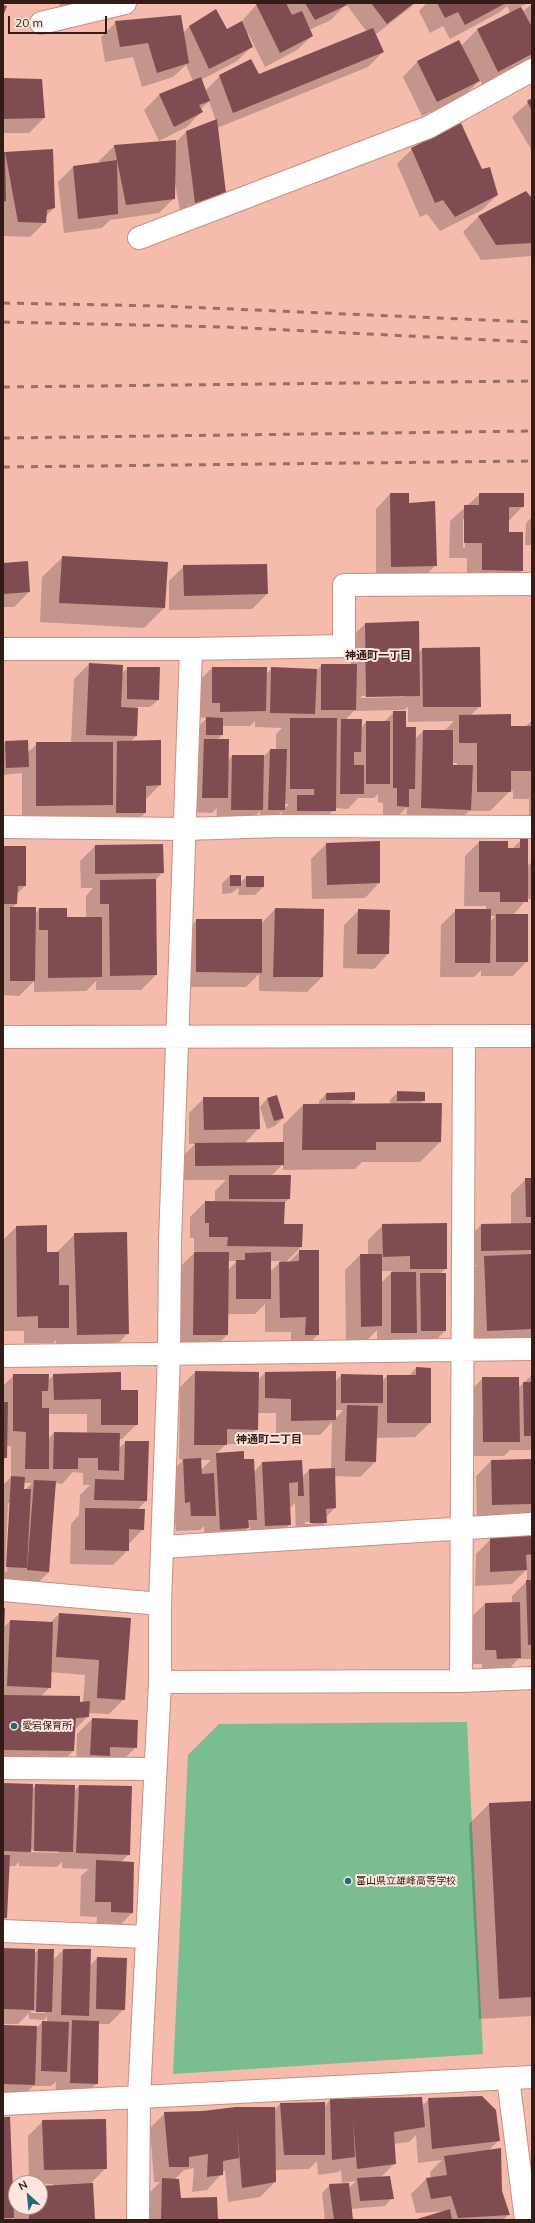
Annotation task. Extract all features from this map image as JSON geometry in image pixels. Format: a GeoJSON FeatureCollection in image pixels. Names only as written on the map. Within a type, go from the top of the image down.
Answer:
{"type":"FeatureCollection","features":[{"type":"Feature","properties":{"kind":"street"},"geometry":{"type":"LineString","coordinates":[[40,23],[125,3]]}},
{"type":"Feature","properties":{"kind":"street"},"geometry":{"type":"LineString","coordinates":[[139,238],[429,127],[532,70]]}},
{"type":"Feature","properties":{"kind":"street"},"geometry":{"type":"LineString","coordinates":[[3,649],[191,650],[344,646],[344,585],[532,584]]}},
{"type":"Feature","properties":{"kind":"street"},"geometry":{"type":"LineString","coordinates":[[138,2220],[139,2097],[154,1769],[160,1682],[160,1604],[169,1354],[177,1037],[191,650]]}},
{"type":"Feature","properties":{"kind":"street"},"geometry":{"type":"LineString","coordinates":[[3,827],[185,829],[279,826],[532,827]]}},
{"type":"Feature","properties":{"kind":"street"},"geometry":{"type":"LineString","coordinates":[[461,1681],[464,1036]]}},
{"type":"Feature","properties":{"kind":"street"},"geometry":{"type":"LineString","coordinates":[[3,1037],[532,1036]]}},
{"type":"Feature","properties":{"kind":"street"},"geometry":{"type":"LineString","coordinates":[[3,1356],[532,1349]]}},
{"type":"Feature","properties":{"kind":"street"},"geometry":{"type":"LineString","coordinates":[[162,1547],[532,1524]]}},
{"type":"Feature","properties":{"kind":"street"},"geometry":{"type":"LineString","coordinates":[[3,1590],[160,1604]]}},
{"type":"Feature","properties":{"kind":"street"},"geometry":{"type":"LineString","coordinates":[[160,1682],[461,1681],[532,1678]]}},
{"type":"Feature","properties":{"kind":"street"},"geometry":{"type":"LineString","coordinates":[[3,1768],[154,1769]]}},
{"type":"Feature","properties":{"kind":"street"},"geometry":{"type":"LineString","coordinates":[[3,1931],[147,1937]]}},
{"type":"Feature","properties":{"kind":"street"},"geometry":{"type":"LineString","coordinates":[[3,2104],[532,2077]]}},
{"type":"Feature","properties":{"kind":"street"},"geometry":{"type":"LineString","coordinates":[[508,2078],[526,2220]]}},
{"type":"Feature","properties":{"kind":"green space","name":"富山県立雄峰高等学校"},"geometry":{"type":"Polygon","coordinates":[[[467,1722],[483,2054],[173,2074],[188,1755],[219,1724],[467,1722]]]}},
{"type":"Feature","properties":{"kind":"building"},"geometry":{"type":"Polygon","coordinates":[[[286,3],[292,15],[302,11],[313,36],[280,53],[256,4],[286,3]]]}},
{"type":"Feature","properties":{"kind":"building"},"geometry":{"type":"Polygon","coordinates":[[[305,3],[346,3],[347,5],[315,20],[305,3]]]}},
{"type":"Feature","properties":{"kind":"building"},"geometry":{"type":"Polygon","coordinates":[[[371,3],[414,3],[387,24],[371,3]]]}},
{"type":"Feature","properties":{"kind":"building"},"geometry":{"type":"Polygon","coordinates":[[[437,3],[506,3],[465,25],[458,12],[445,18],[437,3]]]}},
{"type":"Feature","properties":{"kind":"building"},"geometry":{"type":"Polygon","coordinates":[[[3,5],[7,6],[3,16],[3,5]]]}},
{"type":"Feature","properties":{"kind":"building"},"geometry":{"type":"Polygon","coordinates":[[[521,7],[532,27],[532,54],[498,72],[477,29],[521,7]]]}},
{"type":"Feature","properties":{"kind":"building"},"geometry":{"type":"Polygon","coordinates":[[[216,9],[227,29],[242,21],[253,47],[209,69],[189,26],[216,9]]]}},
{"type":"Feature","properties":{"kind":"building"},"geometry":{"type":"Polygon","coordinates":[[[181,15],[189,63],[157,73],[148,43],[120,47],[115,21],[181,15]]]}},
{"type":"Feature","properties":{"kind":"building"},"geometry":{"type":"Polygon","coordinates":[[[373,28],[384,52],[233,113],[219,75],[251,59],[259,74],[373,28]]]}},
{"type":"Feature","properties":{"kind":"building"},"geometry":{"type":"Polygon","coordinates":[[[459,40],[480,81],[437,102],[417,61],[459,40]]]}},
{"type":"Feature","properties":{"kind":"building"},"geometry":{"type":"Polygon","coordinates":[[[201,77],[210,101],[199,105],[203,112],[174,127],[159,94],[201,77]]]}},
{"type":"Feature","properties":{"kind":"building"},"geometry":{"type":"Polygon","coordinates":[[[3,78],[42,79],[45,118],[3,119],[3,78]]]}},
{"type":"Feature","properties":{"kind":"building"},"geometry":{"type":"Polygon","coordinates":[[[532,98],[532,111],[527,101],[532,98]]]}},
{"type":"Feature","properties":{"kind":"building"},"geometry":{"type":"Polygon","coordinates":[[[217,119],[226,193],[195,203],[186,131],[217,119]]]}},
{"type":"Feature","properties":{"kind":"building"},"geometry":{"type":"Polygon","coordinates":[[[461,123],[482,169],[490,167],[498,195],[455,217],[443,200],[435,203],[411,148],[461,123]]]}},
{"type":"Feature","properties":{"kind":"building"},"geometry":{"type":"Polygon","coordinates":[[[176,140],[175,199],[126,205],[114,145],[176,140]]]}},
{"type":"Feature","properties":{"kind":"building"},"geometry":{"type":"Polygon","coordinates":[[[53,149],[55,208],[47,210],[46,223],[18,222],[5,152],[53,149]]]}},
{"type":"Feature","properties":{"kind":"building"},"geometry":{"type":"Polygon","coordinates":[[[3,152],[5,152],[6,201],[3,202],[3,152]]]}},
{"type":"Feature","properties":{"kind":"building"},"geometry":{"type":"Polygon","coordinates":[[[117,160],[118,214],[78,219],[73,166],[117,160]]]}},
{"type":"Feature","properties":{"kind":"building"},"geometry":{"type":"Polygon","coordinates":[[[526,191],[532,198],[532,243],[496,245],[478,216],[526,191]]]}},
{"type":"Feature","properties":{"kind":"building"},"geometry":{"type":"Polygon","coordinates":[[[390,493],[409,493],[409,503],[435,501],[437,566],[391,567],[390,493]]]}},
{"type":"Feature","properties":{"kind":"building"},"geometry":{"type":"Polygon","coordinates":[[[479,493],[524,493],[524,507],[509,507],[509,532],[523,532],[523,571],[482,570],[482,543],[464,543],[464,505],[479,505],[479,493]]]}},
{"type":"Feature","properties":{"kind":"building"},"geometry":{"type":"Polygon","coordinates":[[[62,556],[168,562],[165,608],[59,603],[62,556]]]}},
{"type":"Feature","properties":{"kind":"building"},"geometry":{"type":"Polygon","coordinates":[[[28,561],[30,592],[3,594],[3,563],[28,561]]]}},
{"type":"Feature","properties":{"kind":"building"},"geometry":{"type":"Polygon","coordinates":[[[267,564],[268,594],[184,596],[183,565],[267,564]]]}},
{"type":"Feature","properties":{"kind":"building"},"geometry":{"type":"Polygon","coordinates":[[[419,621],[420,696],[366,697],[365,623],[419,621]]]}},
{"type":"Feature","properties":{"kind":"building"},"geometry":{"type":"Polygon","coordinates":[[[480,647],[481,707],[423,707],[422,648],[480,647]]]}},
{"type":"Feature","properties":{"kind":"building"},"geometry":{"type":"Polygon","coordinates":[[[89,663],[123,665],[121,707],[138,708],[137,736],[86,735],[89,663]]]}},
{"type":"Feature","properties":{"kind":"building"},"geometry":{"type":"Polygon","coordinates":[[[321,664],[357,664],[356,710],[321,710],[321,664]]]}},
{"type":"Feature","properties":{"kind":"building"},"geometry":{"type":"Polygon","coordinates":[[[127,667],[160,667],[159,700],[127,699],[127,667]]]}},
{"type":"Feature","properties":{"kind":"building"},"geometry":{"type":"Polygon","coordinates":[[[212,667],[267,667],[266,711],[220,712],[220,703],[212,703],[212,667]]]}},
{"type":"Feature","properties":{"kind":"building"},"geometry":{"type":"Polygon","coordinates":[[[271,667],[317,669],[315,714],[270,713],[271,667]]]}},
{"type":"Feature","properties":{"kind":"building"},"geometry":{"type":"Polygon","coordinates":[[[393,711],[406,711],[406,727],[416,727],[415,789],[409,789],[409,807],[397,806],[397,788],[393,788],[393,711]]]}},
{"type":"Feature","properties":{"kind":"building"},"geometry":{"type":"Polygon","coordinates":[[[511,714],[511,726],[532,726],[532,771],[511,771],[511,792],[477,792],[477,743],[459,743],[459,715],[511,714]]]}},
{"type":"Feature","properties":{"kind":"building"},"geometry":{"type":"Polygon","coordinates":[[[206,717],[223,718],[223,735],[206,735],[206,717]]]}},
{"type":"Feature","properties":{"kind":"building"},"geometry":{"type":"Polygon","coordinates":[[[290,718],[337,718],[336,811],[297,811],[297,795],[314,795],[314,789],[290,789],[290,718]]]}},
{"type":"Feature","properties":{"kind":"building"},"geometry":{"type":"Polygon","coordinates":[[[341,719],[362,719],[361,752],[354,752],[354,765],[364,765],[364,794],[340,794],[341,719]]]}},
{"type":"Feature","properties":{"kind":"building"},"geometry":{"type":"Polygon","coordinates":[[[366,721],[390,721],[390,784],[366,784],[366,721]]]}},
{"type":"Feature","properties":{"kind":"building"},"geometry":{"type":"Polygon","coordinates":[[[423,730],[453,730],[453,765],[473,765],[471,810],[421,808],[423,730]]]}},
{"type":"Feature","properties":{"kind":"building"},"geometry":{"type":"Polygon","coordinates":[[[204,739],[229,739],[228,798],[202,798],[204,739]]]}},
{"type":"Feature","properties":{"kind":"building"},"geometry":{"type":"Polygon","coordinates":[[[28,740],[29,767],[6,768],[5,741],[28,740]]]}},
{"type":"Feature","properties":{"kind":"building"},"geometry":{"type":"Polygon","coordinates":[[[161,740],[161,785],[146,786],[146,813],[116,813],[117,741],[161,740]]]}},
{"type":"Feature","properties":{"kind":"building"},"geometry":{"type":"Polygon","coordinates":[[[36,742],[113,742],[113,805],[36,806],[36,742]]]}},
{"type":"Feature","properties":{"kind":"building"},"geometry":{"type":"Polygon","coordinates":[[[270,749],[287,749],[285,810],[268,810],[270,749]]]}},
{"type":"Feature","properties":{"kind":"building"},"geometry":{"type":"Polygon","coordinates":[[[232,755],[264,755],[263,810],[231,810],[232,755]]]}},
{"type":"Feature","properties":{"kind":"building"},"geometry":{"type":"Polygon","coordinates":[[[520,839],[528,839],[528,902],[500,902],[500,892],[479,892],[479,841],[508,841],[508,848],[520,848],[520,839]]]}},
{"type":"Feature","properties":{"kind":"building"},"geometry":{"type":"Polygon","coordinates":[[[380,841],[380,883],[327,885],[326,843],[380,841]]]}},
{"type":"Feature","properties":{"kind":"building"},"geometry":{"type":"Polygon","coordinates":[[[163,844],[164,873],[95,874],[95,845],[163,844]]]}},
{"type":"Feature","properties":{"kind":"building"},"geometry":{"type":"Polygon","coordinates":[[[3,846],[26,846],[26,886],[18,886],[17,904],[3,904],[3,846]]]}},
{"type":"Feature","properties":{"kind":"building"},"geometry":{"type":"Polygon","coordinates":[[[230,875],[241,875],[241,886],[230,886],[230,875]]]}},
{"type":"Feature","properties":{"kind":"building"},"geometry":{"type":"Polygon","coordinates":[[[246,876],[264,876],[264,887],[246,887],[246,876]]]}},
{"type":"Feature","properties":{"kind":"building"},"geometry":{"type":"Polygon","coordinates":[[[156,879],[157,975],[110,976],[109,904],[100,904],[100,880],[156,879]]]}},
{"type":"Feature","properties":{"kind":"building"},"geometry":{"type":"Polygon","coordinates":[[[10,907],[36,907],[35,981],[10,981],[10,907]]]}},
{"type":"Feature","properties":{"kind":"building"},"geometry":{"type":"Polygon","coordinates":[[[39,908],[67,908],[67,917],[102,917],[102,977],[48,978],[48,930],[39,930],[39,908]]]}},
{"type":"Feature","properties":{"kind":"building"},"geometry":{"type":"Polygon","coordinates":[[[275,908],[324,909],[323,977],[273,977],[275,908]]]}},
{"type":"Feature","properties":{"kind":"building"},"geometry":{"type":"Polygon","coordinates":[[[358,909],[390,910],[389,954],[357,954],[358,909]]]}},
{"type":"Feature","properties":{"kind":"building"},"geometry":{"type":"Polygon","coordinates":[[[455,909],[491,909],[490,963],[455,963],[455,909]]]}},
{"type":"Feature","properties":{"kind":"building"},"geometry":{"type":"Polygon","coordinates":[[[496,914],[528,914],[528,962],[496,962],[496,914]]]}},
{"type":"Feature","properties":{"kind":"building"},"geometry":{"type":"Polygon","coordinates":[[[196,919],[262,919],[262,973],[196,972],[196,919]]]}},
{"type":"Feature","properties":{"kind":"building"},"geometry":{"type":"Polygon","coordinates":[[[397,1091],[425,1092],[425,1101],[397,1101],[397,1091]]]}},
{"type":"Feature","properties":{"kind":"building"},"geometry":{"type":"Polygon","coordinates":[[[355,1092],[355,1100],[326,1100],[326,1093],[355,1092]]]}},
{"type":"Feature","properties":{"kind":"building"},"geometry":{"type":"Polygon","coordinates":[[[277,1095],[284,1118],[274,1121],[267,1098],[277,1095]]]}},
{"type":"Feature","properties":{"kind":"building"},"geometry":{"type":"Polygon","coordinates":[[[203,1097],[259,1097],[260,1129],[204,1130],[203,1097]]]}},
{"type":"Feature","properties":{"kind":"building"},"geometry":{"type":"Polygon","coordinates":[[[442,1103],[441,1142],[376,1142],[376,1150],[302,1150],[303,1104],[442,1103]]]}},
{"type":"Feature","properties":{"kind":"building"},"geometry":{"type":"Polygon","coordinates":[[[284,1142],[284,1165],[195,1166],[195,1143],[284,1142]]]}},
{"type":"Feature","properties":{"kind":"building"},"geometry":{"type":"Polygon","coordinates":[[[229,1175],[291,1175],[290,1199],[229,1199],[229,1175]]]}},
{"type":"Feature","properties":{"kind":"building"},"geometry":{"type":"Polygon","coordinates":[[[525,1178],[532,1178],[532,1217],[526,1217],[525,1178]]]}},
{"type":"Feature","properties":{"kind":"building"},"geometry":{"type":"Polygon","coordinates":[[[205,1201],[285,1202],[284,1224],[303,1224],[302,1247],[227,1246],[228,1237],[209,1237],[209,1223],[205,1223],[205,1201]]]}},
{"type":"Feature","properties":{"kind":"building"},"geometry":{"type":"Polygon","coordinates":[[[447,1223],[447,1269],[410,1269],[410,1256],[383,1257],[382,1224],[447,1223]]]}},
{"type":"Feature","properties":{"kind":"building"},"geometry":{"type":"Polygon","coordinates":[[[532,1223],[532,1250],[481,1251],[481,1224],[532,1223]]]}},
{"type":"Feature","properties":{"kind":"building"},"geometry":{"type":"Polygon","coordinates":[[[47,1225],[47,1252],[59,1252],[59,1285],[69,1285],[69,1328],[38,1328],[38,1316],[17,1317],[16,1226],[47,1225]]]}},
{"type":"Feature","properties":{"kind":"building"},"geometry":{"type":"Polygon","coordinates":[[[127,1232],[129,1334],[77,1335],[74,1233],[127,1232]]]}},
{"type":"Feature","properties":{"kind":"building"},"geometry":{"type":"Polygon","coordinates":[[[299,1250],[319,1250],[319,1335],[305,1335],[306,1317],[280,1318],[279,1262],[299,1261],[299,1250]]]}},
{"type":"Feature","properties":{"kind":"building"},"geometry":{"type":"Polygon","coordinates":[[[194,1252],[229,1252],[228,1335],[193,1335],[194,1252]]]}},
{"type":"Feature","properties":{"kind":"building"},"geometry":{"type":"Polygon","coordinates":[[[271,1252],[271,1299],[236,1299],[236,1260],[245,1260],[245,1253],[271,1252]]]}},
{"type":"Feature","properties":{"kind":"building"},"geometry":{"type":"Polygon","coordinates":[[[360,1254],[382,1254],[382,1326],[361,1327],[360,1254]]]}},
{"type":"Feature","properties":{"kind":"building"},"geometry":{"type":"Polygon","coordinates":[[[532,1254],[532,1329],[487,1331],[484,1256],[532,1254]]]}},
{"type":"Feature","properties":{"kind":"building"},"geometry":{"type":"Polygon","coordinates":[[[391,1272],[416,1272],[417,1333],[391,1333],[391,1272]]]}},
{"type":"Feature","properties":{"kind":"building"},"geometry":{"type":"Polygon","coordinates":[[[420,1273],[446,1273],[446,1331],[421,1331],[420,1273]]]}},
{"type":"Feature","properties":{"kind":"building"},"geometry":{"type":"Polygon","coordinates":[[[416,1367],[431,1368],[431,1423],[387,1423],[387,1375],[416,1375],[416,1367]]]}},
{"type":"Feature","properties":{"kind":"building"},"geometry":{"type":"Polygon","coordinates":[[[195,1371],[259,1372],[258,1430],[227,1429],[227,1445],[194,1445],[195,1371]]]}},
{"type":"Feature","properties":{"kind":"building"},"geometry":{"type":"Polygon","coordinates":[[[336,1371],[336,1420],[291,1421],[291,1399],[265,1398],[265,1372],[336,1371]]]}},
{"type":"Feature","properties":{"kind":"building"},"geometry":{"type":"Polygon","coordinates":[[[121,1372],[121,1390],[138,1390],[138,1425],[101,1425],[101,1399],[54,1400],[53,1374],[121,1372]]]}},
{"type":"Feature","properties":{"kind":"building"},"geometry":{"type":"Polygon","coordinates":[[[13,1374],[49,1374],[48,1391],[42,1391],[42,1408],[49,1408],[49,1469],[25,1469],[26,1432],[13,1431],[13,1374]]]}},
{"type":"Feature","properties":{"kind":"building"},"geometry":{"type":"Polygon","coordinates":[[[341,1374],[383,1375],[383,1403],[341,1403],[341,1374]]]}},
{"type":"Feature","properties":{"kind":"building"},"geometry":{"type":"Polygon","coordinates":[[[482,1377],[519,1377],[520,1442],[483,1442],[482,1377]]]}},
{"type":"Feature","properties":{"kind":"building"},"geometry":{"type":"Polygon","coordinates":[[[523,1382],[532,1382],[532,1436],[524,1436],[523,1382]]]}},
{"type":"Feature","properties":{"kind":"building"},"geometry":{"type":"Polygon","coordinates":[[[3,1402],[8,1402],[7,1458],[3,1458],[3,1402]]]}},
{"type":"Feature","properties":{"kind":"building"},"geometry":{"type":"Polygon","coordinates":[[[347,1405],[378,1406],[376,1462],[345,1461],[347,1405]]]}},
{"type":"Feature","properties":{"kind":"building"},"geometry":{"type":"Polygon","coordinates":[[[54,1432],[120,1433],[119,1471],[98,1470],[98,1458],[78,1458],[78,1469],[53,1469],[54,1432]]]}},
{"type":"Feature","properties":{"kind":"building"},"geometry":{"type":"Polygon","coordinates":[[[125,1441],[149,1441],[147,1501],[94,1500],[95,1479],[124,1480],[125,1441]]]}},
{"type":"Feature","properties":{"kind":"building"},"geometry":{"type":"Polygon","coordinates":[[[244,1451],[244,1459],[254,1459],[257,1520],[248,1520],[249,1528],[220,1530],[216,1453],[244,1451]]]}},
{"type":"Feature","properties":{"kind":"building"},"geometry":{"type":"Polygon","coordinates":[[[201,1458],[202,1474],[214,1473],[216,1516],[191,1516],[190,1502],[185,1503],[183,1459],[201,1458]]]}},
{"type":"Feature","properties":{"kind":"building"},"geometry":{"type":"Polygon","coordinates":[[[532,1459],[532,1504],[492,1505],[491,1460],[532,1459]]]}},
{"type":"Feature","properties":{"kind":"building"},"geometry":{"type":"Polygon","coordinates":[[[302,1460],[304,1496],[298,1496],[298,1482],[289,1483],[291,1525],[265,1526],[262,1462],[302,1460]]]}},
{"type":"Feature","properties":{"kind":"building"},"geometry":{"type":"Polygon","coordinates":[[[335,1468],[336,1508],[326,1509],[327,1523],[310,1523],[309,1469],[335,1468]]]}},
{"type":"Feature","properties":{"kind":"building"},"geometry":{"type":"Polygon","coordinates":[[[11,1476],[25,1477],[24,1489],[31,1489],[27,1568],[6,1567],[11,1476]]]}},
{"type":"Feature","properties":{"kind":"building"},"geometry":{"type":"Polygon","coordinates":[[[34,1480],[56,1481],[49,1572],[27,1570],[34,1480]]]}},
{"type":"Feature","properties":{"kind":"building"},"geometry":{"type":"Polygon","coordinates":[[[85,1508],[145,1509],[144,1530],[129,1529],[129,1551],[85,1550],[85,1508]]]}},
{"type":"Feature","properties":{"kind":"building"},"geometry":{"type":"Polygon","coordinates":[[[532,1534],[532,1554],[526,1555],[527,1570],[490,1572],[490,1538],[532,1534]]]}},
{"type":"Feature","properties":{"kind":"building"},"geometry":{"type":"Polygon","coordinates":[[[526,1580],[532,1580],[532,1645],[528,1645],[526,1580]]]}},
{"type":"Feature","properties":{"kind":"building"},"geometry":{"type":"Polygon","coordinates":[[[520,1602],[521,1658],[497,1659],[496,1650],[485,1650],[485,1603],[520,1602]]]}},
{"type":"Feature","properties":{"kind":"building"},"geometry":{"type":"Polygon","coordinates":[[[3,1608],[5,1608],[4,1636],[3,1636],[3,1608]]]}},
{"type":"Feature","properties":{"kind":"building"},"geometry":{"type":"Polygon","coordinates":[[[59,1613],[131,1618],[125,1700],[97,1698],[99,1660],[56,1657],[59,1613]]]}},
{"type":"Feature","properties":{"kind":"building"},"geometry":{"type":"Polygon","coordinates":[[[10,1620],[53,1622],[51,1688],[7,1686],[10,1620]]]}},
{"type":"Feature","properties":{"kind":"building"},"geometry":{"type":"Polygon","coordinates":[[[3,1695],[80,1696],[80,1702],[90,1701],[89,1717],[76,1718],[74,1751],[3,1750],[3,1695]]]}},
{"type":"Feature","properties":{"kind":"building"},"geometry":{"type":"Polygon","coordinates":[[[92,1718],[138,1720],[137,1748],[110,1747],[110,1756],[90,1755],[92,1718]]]}},
{"type":"Feature","properties":{"kind":"building"},"geometry":{"type":"Polygon","coordinates":[[[3,1783],[33,1784],[31,1852],[3,1851],[3,1783]]]}},
{"type":"Feature","properties":{"kind":"building"},"geometry":{"type":"Polygon","coordinates":[[[35,1784],[75,1785],[73,1852],[34,1851],[35,1784]]]}},
{"type":"Feature","properties":{"kind":"building"},"geometry":{"type":"Polygon","coordinates":[[[79,1785],[132,1786],[130,1855],[76,1853],[79,1785]]]}},
{"type":"Feature","properties":{"kind":"building"},"geometry":{"type":"Polygon","coordinates":[[[532,1801],[532,1997],[499,1999],[489,1803],[532,1801]]]}},
{"type":"Feature","properties":{"kind":"building"},"geometry":{"type":"Polygon","coordinates":[[[3,1855],[10,1855],[7,1918],[3,1918],[3,1855]]]}},
{"type":"Feature","properties":{"kind":"building"},"geometry":{"type":"Polygon","coordinates":[[[96,1860],[134,1862],[133,1913],[111,1912],[111,1902],[95,1902],[96,1860]]]}},
{"type":"Feature","properties":{"kind":"building"},"geometry":{"type":"Polygon","coordinates":[[[3,1948],[35,1949],[34,2010],[3,2009],[3,1948]]]}},
{"type":"Feature","properties":{"kind":"building"},"geometry":{"type":"Polygon","coordinates":[[[38,1949],[54,1949],[52,2012],[36,2012],[38,1949]]]}},
{"type":"Feature","properties":{"kind":"building"},"geometry":{"type":"Polygon","coordinates":[[[63,1949],[91,1949],[89,2016],[61,2015],[63,1949]]]}},
{"type":"Feature","properties":{"kind":"building"},"geometry":{"type":"Polygon","coordinates":[[[97,1957],[127,1958],[125,2010],[96,2009],[97,1957]]]}},
{"type":"Feature","properties":{"kind":"building"},"geometry":{"type":"Polygon","coordinates":[[[72,2020],[99,2021],[98,2084],[70,2083],[72,2020]]]}},
{"type":"Feature","properties":{"kind":"building"},"geometry":{"type":"Polygon","coordinates":[[[42,2021],[69,2022],[67,2072],[41,2071],[42,2021]]]}},
{"type":"Feature","properties":{"kind":"building"},"geometry":{"type":"Polygon","coordinates":[[[4,2025],[37,2026],[35,2085],[3,2084],[4,2025]]]}},
{"type":"Feature","properties":{"kind":"building"},"geometry":{"type":"Polygon","coordinates":[[[482,2096],[496,2110],[500,2141],[432,2149],[428,2098],[482,2096]]]}},
{"type":"Feature","properties":{"kind":"building"},"geometry":{"type":"Polygon","coordinates":[[[422,2097],[425,2127],[394,2132],[396,2164],[357,2169],[353,2120],[355,2157],[332,2160],[330,2099],[422,2097]]]}},
{"type":"Feature","properties":{"kind":"building"},"geometry":{"type":"Polygon","coordinates":[[[325,2102],[325,2155],[284,2155],[280,2103],[325,2102]]]}},
{"type":"Feature","properties":{"kind":"building"},"geometry":{"type":"Polygon","coordinates":[[[236,2107],[275,2107],[276,2182],[242,2188],[237,2127],[239,2158],[223,2161],[223,2175],[207,2177],[208,2154],[189,2157],[189,2167],[169,2167],[164,2112],[203,2111],[236,2107]]]}},
{"type":"Feature","properties":{"kind":"building"},"geometry":{"type":"Polygon","coordinates":[[[3,2117],[10,2117],[12,2175],[8,2175],[8,2215],[14,2215],[14,2218],[3,2218],[3,2117]]]}},
{"type":"Feature","properties":{"kind":"building"},"geometry":{"type":"Polygon","coordinates":[[[106,2119],[107,2169],[44,2170],[42,2120],[106,2119]]]}},
{"type":"Feature","properties":{"kind":"building"},"geometry":{"type":"Polygon","coordinates":[[[501,2148],[502,2191],[510,2215],[458,2218],[451,2196],[431,2199],[426,2178],[447,2175],[444,2156],[501,2148]]]}},
{"type":"Feature","properties":{"kind":"building"},"geometry":{"type":"Polygon","coordinates":[[[390,2176],[394,2199],[360,2201],[357,2178],[390,2176]]]}},
{"type":"Feature","properties":{"kind":"building"},"geometry":{"type":"Polygon","coordinates":[[[162,2178],[179,2179],[181,2198],[217,2197],[218,2220],[161,2220],[162,2178]]]}},
{"type":"Feature","properties":{"kind":"building"},"geometry":{"type":"Polygon","coordinates":[[[93,2183],[95,2220],[29,2220],[29,2215],[48,2215],[48,2186],[93,2183]]]}},
{"type":"Feature","properties":{"kind":"building"},"geometry":{"type":"Polygon","coordinates":[[[349,2183],[353,2220],[334,2220],[329,2184],[349,2183]]]}},
{"type":"Feature","properties":{"kind":"building"},"geometry":{"type":"Polygon","coordinates":[[[450,2209],[452,2220],[414,2220],[450,2209]]]}},
{"type":"Feature","properties":{"kind":"railway"},"geometry":{"type":"LineString","coordinates":[[3,303],[162,306],[532,322]]}},
{"type":"Feature","properties":{"kind":"railway"},"geometry":{"type":"LineString","coordinates":[[3,322],[225,327],[532,342]]}},
{"type":"Feature","properties":{"kind":"railway"},"geometry":{"type":"LineString","coordinates":[[3,387],[532,381]]}},
{"type":"Feature","properties":{"kind":"railway"},"geometry":{"type":"LineString","coordinates":[[3,438],[532,431]]}},
{"type":"Feature","properties":{"kind":"railway"},"geometry":{"type":"LineString","coordinates":[[3,467],[532,461]]}},
{"type":"Feature","properties":{"kind":"place","name":"愛宕保育所"},"geometry":{"type":"Point","coordinates":[14,1726]}},
{"type":"Feature","properties":{"kind":"place","name":"富山県立雄峰高等学校"},"geometry":{"type":"Point","coordinates":[348,1881]}},
{"type":"Feature","properties":{"kind":"district","name":"神通町一丁目"},"geometry":{"type":"Point","coordinates":[378,656]}},
{"type":"Feature","properties":{"kind":"district","name":"神通町二丁目"},"geometry":{"type":"Point","coordinates":[269,1440]}}]}
